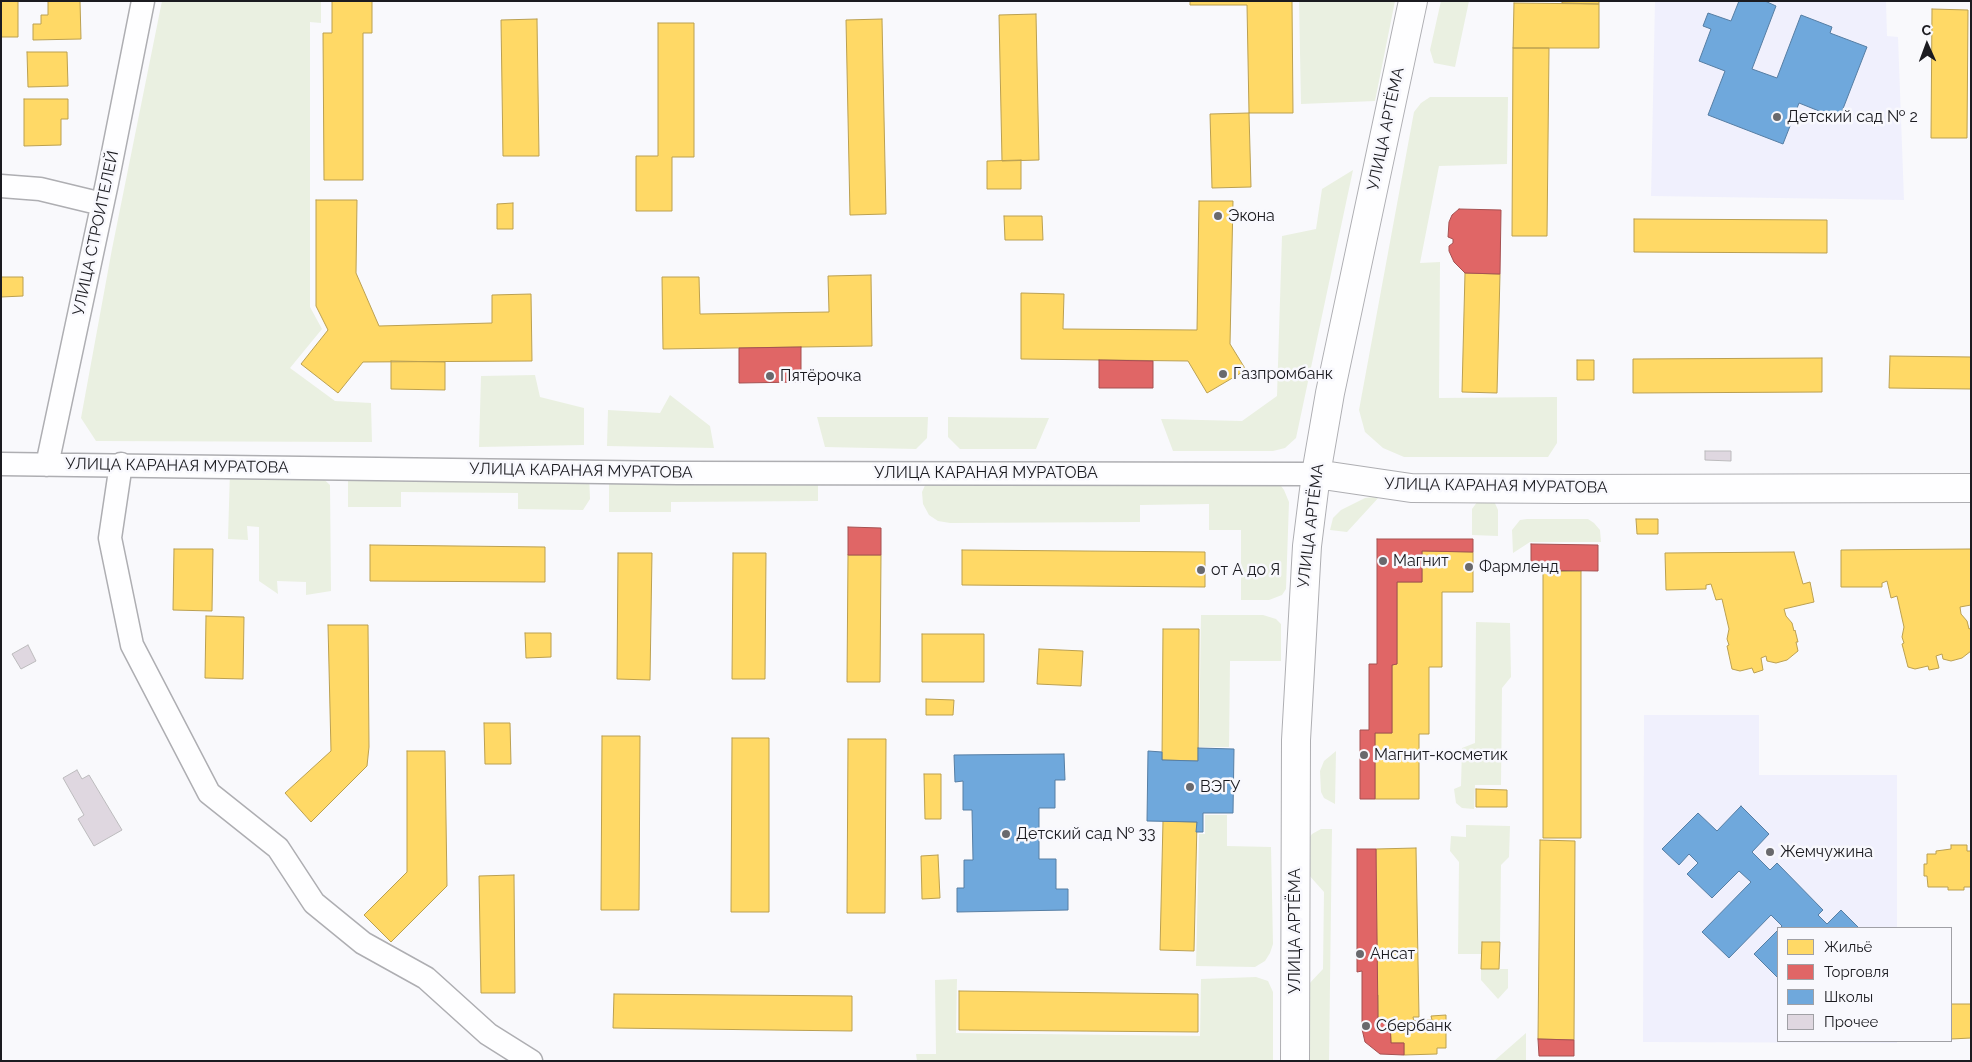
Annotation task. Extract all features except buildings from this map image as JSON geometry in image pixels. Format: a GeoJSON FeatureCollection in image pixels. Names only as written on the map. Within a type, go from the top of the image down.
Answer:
{"type":"FeatureCollection","features":[{"type":"Feature","properties":{"kind":"main road","name":"УЛИЦА АРТЁМА"},"geometry":{"type":"LineString","coordinates":[[1294,1061],[1296,740],[1307,546],[1316,474],[1330,393],[1413,1]]}},
{"type":"Feature","properties":{"kind":"main road","name":"УЛИЦА КАРАНАЯ МУРАТОВА"},"geometry":{"type":"LineString","coordinates":[[1316,474],[1412,488],[1971,488]]}},
{"type":"Feature","properties":{"kind":"street","name":"УЛИЦА СТРОИТЕЛЕЙ"},"geometry":{"type":"LineString","coordinates":[[47,465],[143,1]]}},
{"type":"Feature","properties":{"kind":"street"},"geometry":{"type":"LineString","coordinates":[[1,186],[40,189],[102,204]]}},
{"type":"Feature","properties":{"kind":"street","name":"УЛИЦА КАРАНАЯ МУРАТОВА"},"geometry":{"type":"LineString","coordinates":[[1,464],[678,472],[1316,474]]}},
{"type":"Feature","properties":{"kind":"street"},"geometry":{"type":"LineString","coordinates":[[121,464],[110,538],[132,645],[209,793],[278,848],[314,903],[363,943],[426,978],[488,1034],[531,1061]]}},
{"type":"Feature","properties":{"kind":"shaded area","name":"Детский сад № 2"},"geometry":{"type":"Polygon","coordinates":[[[1655,1],[1886,1],[1887,36],[1898,37],[1904,200],[1651,196],[1655,1]]]}},
{"type":"Feature","properties":{"kind":"shaded area","name":"Жемчужина"},"geometry":{"type":"Polygon","coordinates":[[[1644,715],[1759,715],[1759,775],[1897,775],[1897,927],[1777,927],[1777,1042],[1897,1043],[1643,1042],[1644,715]]]}},
{"type":"Feature","properties":{"kind":"green space"},"geometry":{"type":"Polygon","coordinates":[[[162,1],[321,1],[321,23],[310,22],[310,307],[322,329],[290,368],[335,401],[371,403],[372,442],[96,441],[81,418],[112,249],[162,1]]]}},
{"type":"Feature","properties":{"kind":"green space"},"geometry":{"type":"Polygon","coordinates":[[[1299,1],[1395,1],[1375,101],[1301,104],[1299,1]]]}},
{"type":"Feature","properties":{"kind":"green space"},"geometry":{"type":"Polygon","coordinates":[[[1441,1],[1469,1],[1455,67],[1434,63],[1430,50],[1441,1]]]}},
{"type":"Feature","properties":{"kind":"green space"},"geometry":{"type":"Polygon","coordinates":[[[1430,97],[1508,97],[1507,164],[1439,166],[1420,263],[1440,262],[1439,398],[1557,397],[1557,443],[1548,457],[1404,457],[1383,448],[1365,432],[1359,410],[1414,112],[1421,103],[1430,97]]]}},
{"type":"Feature","properties":{"kind":"green space"},"geometry":{"type":"Polygon","coordinates":[[[1353,170],[1296,438],[1285,448],[1273,451],[1173,451],[1161,419],[1242,421],[1277,396],[1282,236],[1316,229],[1322,189],[1353,170]]]}},
{"type":"Feature","properties":{"kind":"green space"},"geometry":{"type":"Polygon","coordinates":[[[535,375],[540,397],[584,408],[584,445],[479,447],[481,376],[535,375]]]}},
{"type":"Feature","properties":{"kind":"green space"},"geometry":{"type":"Polygon","coordinates":[[[670,395],[710,426],[714,448],[607,446],[608,410],[660,413],[670,395]]]}},
{"type":"Feature","properties":{"kind":"green space"},"geometry":{"type":"Polygon","coordinates":[[[817,417],[928,417],[927,438],[916,449],[825,447],[817,417]]]}},
{"type":"Feature","properties":{"kind":"green space"},"geometry":{"type":"Polygon","coordinates":[[[948,417],[1049,418],[1036,449],[960,449],[948,437],[948,417]]]}},
{"type":"Feature","properties":{"kind":"green space"},"geometry":{"type":"Polygon","coordinates":[[[348,469],[589,473],[590,499],[583,510],[518,509],[518,493],[401,492],[401,507],[348,507],[348,469]]]}},
{"type":"Feature","properties":{"kind":"green space"},"geometry":{"type":"Polygon","coordinates":[[[230,470],[314,470],[330,485],[331,591],[306,595],[306,582],[277,581],[278,594],[259,581],[259,527],[247,526],[248,540],[228,539],[230,470]]]}},
{"type":"Feature","properties":{"kind":"green space"},"geometry":{"type":"Polygon","coordinates":[[[818,473],[818,501],[671,502],[671,512],[609,512],[609,474],[818,473]]]}},
{"type":"Feature","properties":{"kind":"green space"},"geometry":{"type":"Polygon","coordinates":[[[1278,482],[1289,502],[1286,589],[1282,595],[1269,600],[1241,600],[1241,530],[1209,530],[1209,504],[1140,505],[1140,522],[950,523],[938,521],[929,515],[923,504],[922,492],[926,483],[1278,482]]]}},
{"type":"Feature","properties":{"kind":"green space"},"geometry":{"type":"Polygon","coordinates":[[[1483,494],[1494,501],[1498,510],[1498,536],[1472,535],[1472,509],[1483,494]]]}},
{"type":"Feature","properties":{"kind":"green space"},"geometry":{"type":"Polygon","coordinates":[[[1380,496],[1347,532],[1330,530],[1333,518],[1341,510],[1365,498],[1380,496]]]}},
{"type":"Feature","properties":{"kind":"green space"},"geometry":{"type":"Polygon","coordinates":[[[1588,519],[1600,530],[1601,542],[1530,542],[1513,553],[1512,530],[1520,520],[1588,519]]]}},
{"type":"Feature","properties":{"kind":"green space"},"geometry":{"type":"Polygon","coordinates":[[[1201,615],[1263,615],[1276,619],[1281,624],[1281,661],[1230,661],[1229,747],[1199,747],[1201,615]]]}},
{"type":"Feature","properties":{"kind":"green space"},"geometry":{"type":"Polygon","coordinates":[[[1476,622],[1510,623],[1511,677],[1502,688],[1501,785],[1475,785],[1474,809],[1462,808],[1456,803],[1454,789],[1461,786],[1462,748],[1475,743],[1476,622]]]}},
{"type":"Feature","properties":{"kind":"green space"},"geometry":{"type":"Polygon","coordinates":[[[1336,751],[1335,804],[1324,798],[1321,792],[1320,771],[1324,761],[1336,751]]]}},
{"type":"Feature","properties":{"kind":"green space"},"geometry":{"type":"Polygon","coordinates":[[[1205,815],[1227,815],[1227,846],[1271,847],[1273,944],[1265,961],[1255,967],[1196,966],[1199,834],[1205,834],[1205,815]]]}},
{"type":"Feature","properties":{"kind":"green space"},"geometry":{"type":"Polygon","coordinates":[[[1466,825],[1510,826],[1509,857],[1501,865],[1500,942],[1482,942],[1482,954],[1458,954],[1459,862],[1450,851],[1451,836],[1466,837],[1466,825]]]}},
{"type":"Feature","properties":{"kind":"green space"},"geometry":{"type":"Polygon","coordinates":[[[1321,829],[1332,829],[1329,1061],[1309,1061],[1307,986],[1323,969],[1324,892],[1308,874],[1309,838],[1321,829]]]}},
{"type":"Feature","properties":{"kind":"green space"},"geometry":{"type":"Polygon","coordinates":[[[1481,969],[1508,969],[1508,988],[1498,999],[1481,980],[1481,969]]]}},
{"type":"Feature","properties":{"kind":"green space"},"geometry":{"type":"Polygon","coordinates":[[[1256,977],[1268,981],[1273,992],[1273,1061],[917,1061],[916,1054],[936,1054],[935,980],[957,979],[956,1033],[1200,1036],[1201,979],[1256,977]]]}},
{"type":"Feature","properties":{"kind":"green space"},"geometry":{"type":"Polygon","coordinates":[[[1526,1033],[1526,1061],[1494,1061],[1526,1033]]]}},
{"type":"Feature","properties":{"kind":"place","name":"Детский сад № 2"},"geometry":{"type":"Point","coordinates":[1777,117]}},
{"type":"Feature","properties":{"kind":"place","name":"Экона"},"geometry":{"type":"Point","coordinates":[1218,216]}},
{"type":"Feature","properties":{"kind":"place","name":"Газпромбанк"},"geometry":{"type":"Point","coordinates":[1223,374]}},
{"type":"Feature","properties":{"kind":"place","name":"Пятёрочка"},"geometry":{"type":"Point","coordinates":[770,376]}},
{"type":"Feature","properties":{"kind":"place","name":"Магнит"},"geometry":{"type":"Point","coordinates":[1383,561]}},
{"type":"Feature","properties":{"kind":"place","name":"Фармленд"},"geometry":{"type":"Point","coordinates":[1469,567]}},
{"type":"Feature","properties":{"kind":"place","name":"от А до Я"},"geometry":{"type":"Point","coordinates":[1201,570]}},
{"type":"Feature","properties":{"kind":"place","name":"Магнит-косметик"},"geometry":{"type":"Point","coordinates":[1364,755]}},
{"type":"Feature","properties":{"kind":"place","name":"ВЭГУ"},"geometry":{"type":"Point","coordinates":[1190,787]}},
{"type":"Feature","properties":{"kind":"place","name":"Детский сад № 33"},"geometry":{"type":"Point","coordinates":[1006,834]}},
{"type":"Feature","properties":{"kind":"place","name":"Жемчужина"},"geometry":{"type":"Point","coordinates":[1770,852]}},
{"type":"Feature","properties":{"kind":"place","name":"Ансат"},"geometry":{"type":"Point","coordinates":[1360,954]}},
{"type":"Feature","properties":{"kind":"place","name":"Сбербанк"},"geometry":{"type":"Point","coordinates":[1366,1026]}}]}
